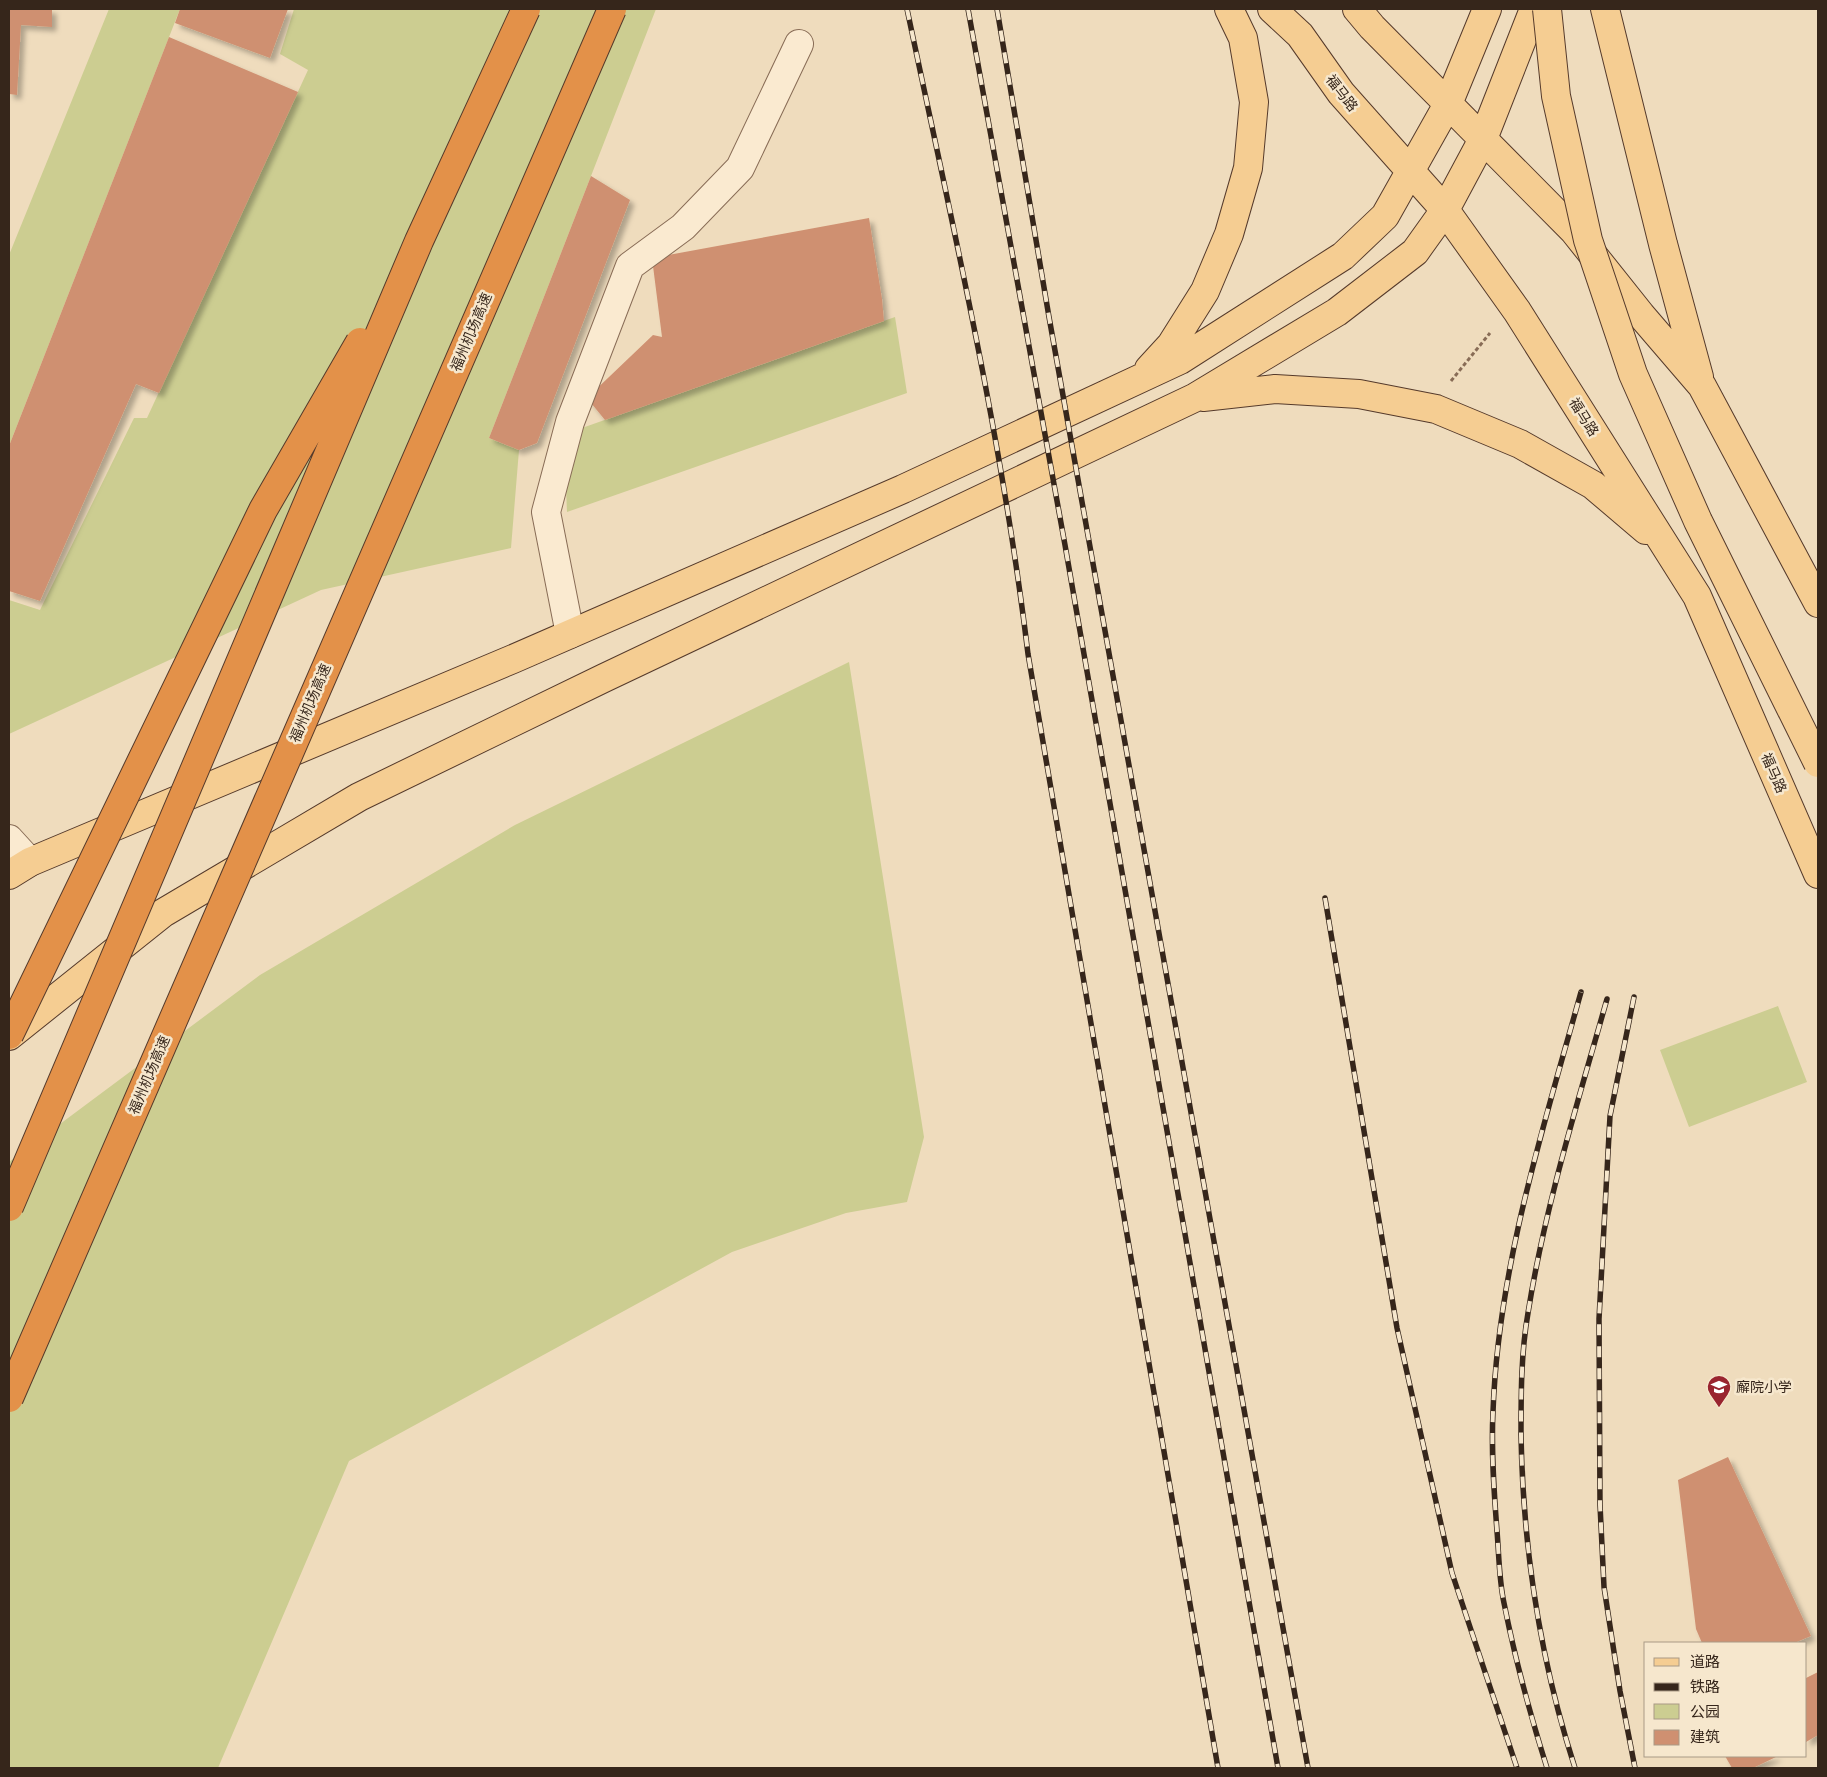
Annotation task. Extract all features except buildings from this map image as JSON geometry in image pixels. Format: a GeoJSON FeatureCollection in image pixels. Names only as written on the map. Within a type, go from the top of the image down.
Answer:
{"type":"FeatureCollection","features":[{"type":"Feature","properties":{"kind":"highway"},"geometry":{"type":"LineString","coordinates":[[9,1207],[419,241],[526,9]]}},
{"type":"Feature","properties":{"kind":"highway","name":"福州机场高速"},"geometry":{"type":"LineString","coordinates":[[9,1398],[612,9]]}},
{"type":"Feature","properties":{"kind":"highway"},"geometry":{"type":"LineString","coordinates":[[9,1036],[263,510],[419,241]]}},
{"type":"Feature","properties":{"kind":"main road"},"geometry":{"type":"LineString","coordinates":[[1140,379],[1171,345],[1205,291],[1229,234],[1248,168],[1254,102],[1243,38],[1229,9]]}},
{"type":"Feature","properties":{"kind":"main road","name":"福马路"},"geometry":{"type":"LineString","coordinates":[[1272,9],[1300,35],[1341,93],[1445,210],[1517,311],[1697,596],[1818,874]]}},
{"type":"Feature","properties":{"kind":"main road"},"geometry":{"type":"LineString","coordinates":[[1357,9],[1372,27],[1574,231],[1641,315],[1702,386],[1818,603]]}},
{"type":"Feature","properties":{"kind":"main road"},"geometry":{"type":"LineString","coordinates":[[19,869],[570,634],[903,489],[1180,360],[1343,256],[1385,216],[1448,104],[1487,9]]}},
{"type":"Feature","properties":{"kind":"main road"},"geometry":{"type":"LineString","coordinates":[[9,1036],[162,913],[359,797],[1194,398],[1336,312],[1415,252],[1445,210],[1483,139],[1534,9]]}},
{"type":"Feature","properties":{"kind":"main road"},"geometry":{"type":"LineString","coordinates":[[1547,9],[1556,96],[1588,240],[1633,374],[1698,521],[1818,763]]}},
{"type":"Feature","properties":{"kind":"main road"},"geometry":{"type":"LineString","coordinates":[[1605,9],[1663,244],[1702,386]]}},
{"type":"Feature","properties":{"kind":"main road"},"geometry":{"type":"LineString","coordinates":[[1194,398],[1275,389],[1359,394],[1436,409],[1520,444],[1593,485],[1651,534],[1697,596]]}},
{"type":"Feature","properties":{"kind":"lane"},"geometry":{"type":"LineString","coordinates":[[570,634],[546,512],[570,422],[623,284],[630,266],[683,227],[740,168],[799,44]]}},
{"type":"Feature","properties":{"kind":"lane"},"geometry":{"type":"LineString","coordinates":[[9,839],[19,869]]}},
{"type":"Feature","properties":{"kind":"path"},"geometry":{"type":"LineString","coordinates":[[1450,382],[1490,333]]}},
{"type":"Feature","properties":{"kind":"green space"},"geometry":{"type":"Polygon","coordinates":[[[109,9],[180,9],[9,446],[9,255],[109,9]]]}},
{"type":"Feature","properties":{"kind":"green space"},"geometry":{"type":"Polygon","coordinates":[[[294,9],[656,9],[489,438],[519,450],[511,548],[321,590],[9,734],[9,600],[40,610],[134,418],[147,418],[308,70],[280,54],[294,9]]]}},
{"type":"Feature","properties":{"kind":"green space"},"geometry":{"type":"Polygon","coordinates":[[[895,317],[907,393],[567,512],[565,464],[582,428],[895,317]]]}},
{"type":"Feature","properties":{"kind":"green space"},"geometry":{"type":"Polygon","coordinates":[[[849,662],[924,1137],[907,1202],[846,1213],[732,1252],[349,1461],[218,1768],[9,1768],[9,1162],[260,975],[515,825],[849,662]]]}},
{"type":"Feature","properties":{"kind":"green space"},"geometry":{"type":"Polygon","coordinates":[[[1778,1006],[1807,1082],[1689,1127],[1660,1050],[1778,1006]]]}},
{"type":"Feature","properties":{"kind":"railway"},"geometry":{"type":"LineString","coordinates":[[907,9],[975,330],[990,411],[1017,573],[1028,654],[1218,1768]]}},
{"type":"Feature","properties":{"kind":"railway"},"geometry":{"type":"LineString","coordinates":[[968,9],[1065,545],[1278,1768]]}},
{"type":"Feature","properties":{"kind":"railway"},"geometry":{"type":"LineString","coordinates":[[997,9],[1049,317],[1308,1768]]}},
{"type":"Feature","properties":{"kind":"railway"},"geometry":{"type":"LineString","coordinates":[[1325,898],[1397,1328],[1452,1573],[1517,1768]]}},
{"type":"Feature","properties":{"kind":"railway"},"geometry":{"type":"LineString","coordinates":[[1547,1768],[1523,1686],[1502,1594],[1494,1486],[1493,1412],[1497,1358],[1513,1252],[1538,1147],[1581,992]]}},
{"type":"Feature","properties":{"kind":"railway"},"geometry":{"type":"LineString","coordinates":[[1634,997],[1610,1116],[1599,1319],[1600,1505],[1604,1587],[1620,1691],[1635,1768]]}},
{"type":"Feature","properties":{"kind":"railway"},"geometry":{"type":"LineString","coordinates":[[1575,1768],[1552,1686],[1543,1645],[1530,1562],[1522,1477],[1522,1374],[1528,1313],[1543,1233],[1563,1154],[1607,999]]}},
{"type":"Feature","properties":{"kind":"place","name":"廨院小学"},"geometry":{"type":"Point","coordinates":[1719,1408]}}]}
